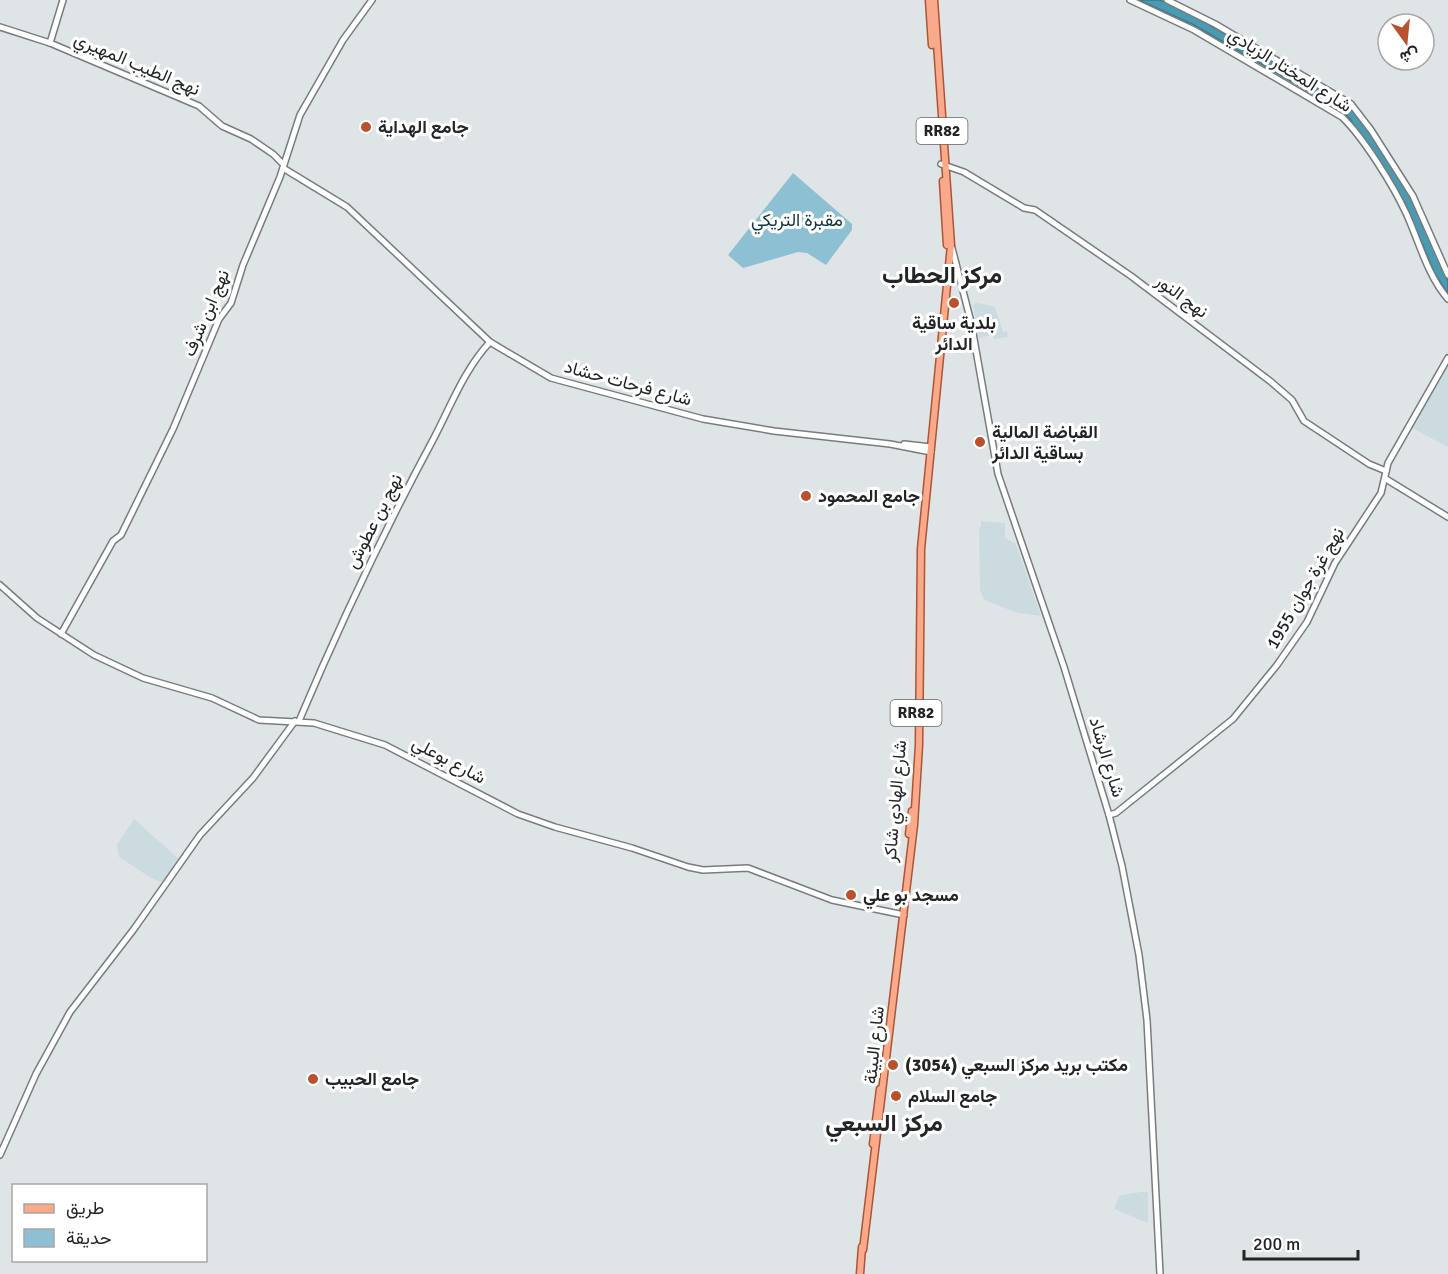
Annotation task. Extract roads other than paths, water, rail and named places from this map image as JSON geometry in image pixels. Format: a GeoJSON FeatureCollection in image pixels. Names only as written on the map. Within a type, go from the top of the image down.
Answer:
{"type":"FeatureCollection","features":[{"type":"Feature","properties":{"kind":"main road","name":"RR82"},"geometry":{"type":"LineString","coordinates":[[929,0],[943,165],[951,211],[949,248],[952,261]]}},
{"type":"Feature","properties":{"kind":"main road","name":"RR82"},"geometry":{"type":"LineString","coordinates":[[934,0],[943,165]]}},
{"type":"Feature","properties":{"kind":"main road","name":"شارع الهادي شاكر"},"geometry":{"type":"LineString","coordinates":[[902,914],[917,775],[920,519],[924,512],[931,449],[947,272],[952,261]]}},
{"type":"Feature","properties":{"kind":"main road","name":"شارع البيئة"},"geometry":{"type":"LineString","coordinates":[[860,1274],[902,914]]}},
{"type":"Feature","properties":{"kind":"street"},"geometry":{"type":"LineString","coordinates":[[50,43],[63,0]]}},
{"type":"Feature","properties":{"kind":"street","name":"نهج ابن شرف"},"geometry":{"type":"LineString","coordinates":[[61,634],[113,541],[121,535],[173,429],[219,319],[231,303],[243,265],[283,166],[300,115],[314,88],[372,0]]}},
{"type":"Feature","properties":{"kind":"street","name":"شارع المختار الزيادي"},"geometry":{"type":"LineString","coordinates":[[1130,0],[1194,30],[1329,107],[1347,121],[1401,203],[1436,283],[1448,299]]}},
{"type":"Feature","properties":{"kind":"street"},"geometry":{"type":"LineString","coordinates":[[1167,0],[1268,55],[1345,101],[1358,112],[1413,196],[1448,275]]}},
{"type":"Feature","properties":{"kind":"street","name":"نهج الطيب المهيري"},"geometry":{"type":"LineString","coordinates":[[0,27],[50,43],[200,106],[222,126],[251,139],[273,154],[283,166]]}},
{"type":"Feature","properties":{"kind":"street"},"geometry":{"type":"LineString","coordinates":[[1261,68],[1268,55]]}},
{"type":"Feature","properties":{"kind":"street","name":"نهج النور"},"geometry":{"type":"LineString","coordinates":[[943,165],[964,172],[1024,208],[1035,210],[1092,248],[1270,381],[1292,400],[1304,422],[1369,465],[1386,471]]}},
{"type":"Feature","properties":{"kind":"street","name":"شارع فرحات حشاد"},"geometry":{"type":"LineString","coordinates":[[283,166],[347,207],[490,342],[551,378],[590,390],[741,426],[931,449]]}},
{"type":"Feature","properties":{"kind":"street","name":"شارع الرشاد"},"geometry":{"type":"LineString","coordinates":[[952,261],[971,322],[998,474],[1054,637],[1109,815],[1127,893],[1144,989],[1160,1274]]}},
{"type":"Feature","properties":{"kind":"street","name":"نهج بن عطوش"},"geometry":{"type":"LineString","coordinates":[[0,1155],[33,1079],[70,1012],[134,929],[200,835],[253,778],[297,721],[334,636],[397,506],[466,378],[490,342]]}},
{"type":"Feature","properties":{"kind":"street","name":"نهج غرة جوان 1955"},"geometry":{"type":"LineString","coordinates":[[1109,815],[1116,813],[1197,749],[1243,710],[1256,694],[1304,627],[1335,563],[1381,493],[1386,471],[1448,358]]}},
{"type":"Feature","properties":{"kind":"street"},"geometry":{"type":"LineString","coordinates":[[1386,479],[1448,517]]}},
{"type":"Feature","properties":{"kind":"street","name":"شارع بوعلي"},"geometry":{"type":"LineString","coordinates":[[0,585],[29,612],[61,634],[94,655],[133,675],[212,698],[259,720],[320,724],[399,750],[503,806],[545,824],[632,848],[688,867],[703,870],[748,868],[832,900],[902,914]]}},
{"type":"Feature","properties":{"kind":"place","name":"جامع الهداية"},"geometry":{"type":"Point","coordinates":[366,127]}},
{"type":"Feature","properties":{"kind":"place","name":"بلدية ساقية الدائر"},"geometry":{"type":"Point","coordinates":[954,303]}},
{"type":"Feature","properties":{"kind":"place","name":"القباضة المالية بساقية الدائر"},"geometry":{"type":"Point","coordinates":[980,442]}},
{"type":"Feature","properties":{"kind":"place","name":"جامع المحمود"},"geometry":{"type":"Point","coordinates":[806,496]}},
{"type":"Feature","properties":{"kind":"place","name":"مسجد بو علي"},"geometry":{"type":"Point","coordinates":[851,895]}},
{"type":"Feature","properties":{"kind":"place","name":"مكتب بريد مركز السبعي (3054)"},"geometry":{"type":"Point","coordinates":[893,1065]}},
{"type":"Feature","properties":{"kind":"place","name":"جامع الحبيب"},"geometry":{"type":"Point","coordinates":[313,1079]}},
{"type":"Feature","properties":{"kind":"place","name":"جامع السلام"},"geometry":{"type":"Point","coordinates":[896,1096]}},
{"type":"Feature","properties":{"kind":"district","name":"مركز الحطاب"},"geometry":{"type":"Point","coordinates":[942,275]}},
{"type":"Feature","properties":{"kind":"district","name":"مركز السبعي"},"geometry":{"type":"Point","coordinates":[884,1123]}},
{"type":"Feature","properties":{"kind":"park label","name":"مقبرة التريكي"},"geometry":{"type":"Point","coordinates":[797,220]}}]}
